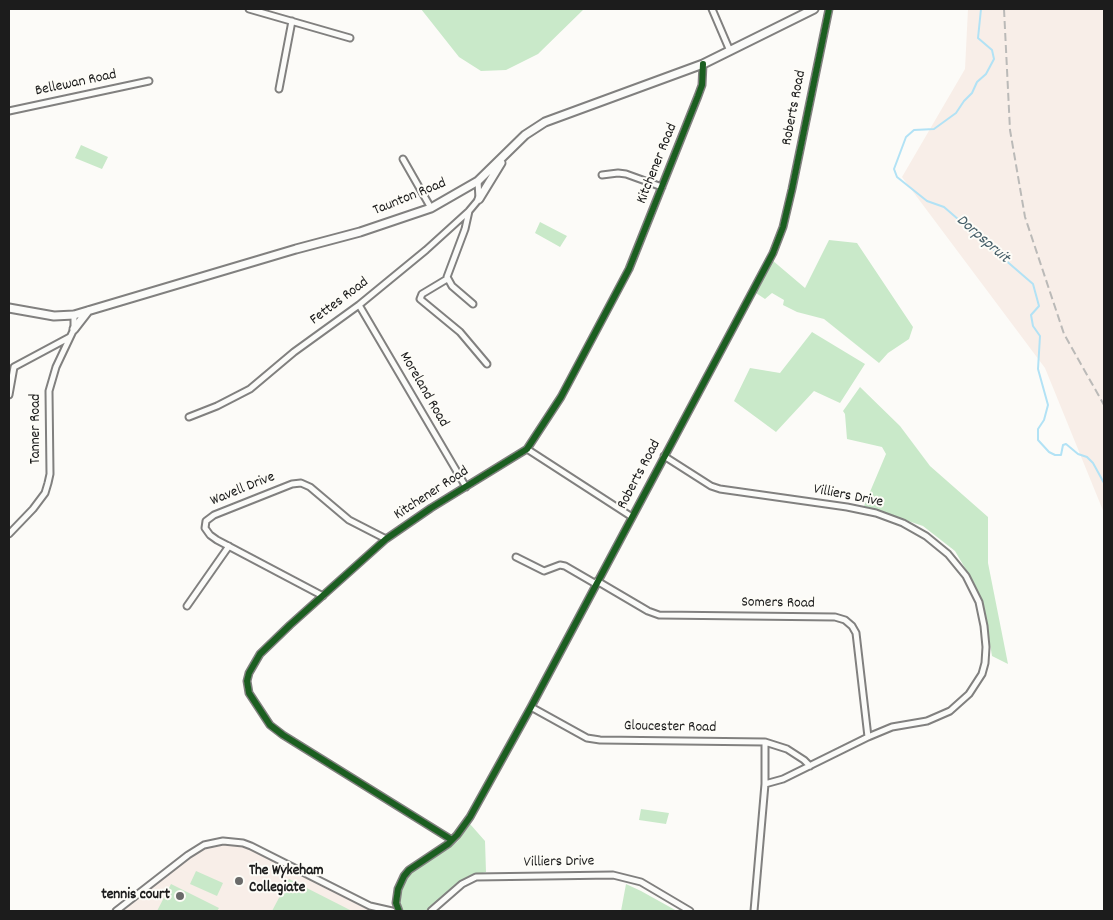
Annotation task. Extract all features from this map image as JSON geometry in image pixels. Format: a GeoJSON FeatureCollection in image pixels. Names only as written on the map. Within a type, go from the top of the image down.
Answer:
{"type":"FeatureCollection","features":[{"type":"Feature","properties":{"kind":"street"},"geometry":{"type":"LineString","coordinates":[[249,9],[350,38]]}},
{"type":"Feature","properties":{"kind":"street"},"geometry":{"type":"LineString","coordinates":[[712,9],[730,52]]}},
{"type":"Feature","properties":{"kind":"street","name":"Taunton Road"},"geometry":{"type":"LineString","coordinates":[[9,308],[54,316],[74,315],[263,258],[360,232],[431,208],[478,182],[525,135],[545,122],[703,64],[814,9]]}},
{"type":"Feature","properties":{"kind":"street","name":"Roberts Road"},"geometry":{"type":"LineString","coordinates":[[400,911],[396,903],[398,888],[404,876],[416,865],[452,840],[470,816],[531,707],[773,253],[783,227],[829,9]]}},
{"type":"Feature","properties":{"kind":"street"},"geometry":{"type":"LineString","coordinates":[[279,89],[292,21]]}},
{"type":"Feature","properties":{"kind":"street","name":"Kitchener Road"},"geometry":{"type":"LineString","coordinates":[[452,840],[283,735],[270,725],[250,693],[247,681],[248,673],[260,654],[386,539],[431,508],[527,449],[561,397],[629,269],[702,85],[703,64]]}},
{"type":"Feature","properties":{"kind":"street","name":"Bellewan Road"},"geometry":{"type":"LineString","coordinates":[[9,111],[149,81]]}},
{"type":"Feature","properties":{"kind":"street"},"geometry":{"type":"LineString","coordinates":[[479,199],[503,158]]}},
{"type":"Feature","properties":{"kind":"street"},"geometry":{"type":"LineString","coordinates":[[403,159],[431,208]]}},
{"type":"Feature","properties":{"kind":"street"},"geometry":{"type":"LineString","coordinates":[[602,174],[626,174],[662,187]]}},
{"type":"Feature","properties":{"kind":"street"},"geometry":{"type":"LineString","coordinates":[[478,182],[479,199]]}},
{"type":"Feature","properties":{"kind":"street","name":"Fettes Road"},"geometry":{"type":"LineString","coordinates":[[189,416],[217,406],[250,388],[294,352],[359,305],[426,250],[469,211],[479,199]]}},
{"type":"Feature","properties":{"kind":"street"},"geometry":{"type":"LineString","coordinates":[[469,211],[447,280],[422,294],[420,299],[453,326],[488,364]]}},
{"type":"Feature","properties":{"kind":"street"},"geometry":{"type":"LineString","coordinates":[[447,280],[473,304]]}},
{"type":"Feature","properties":{"kind":"street","name":"Moreland Road"},"geometry":{"type":"LineString","coordinates":[[359,305],[466,487]]}},
{"type":"Feature","properties":{"kind":"street"},"geometry":{"type":"LineString","coordinates":[[74,329],[88,311]]}},
{"type":"Feature","properties":{"kind":"street","name":"Tanner Road"},"geometry":{"type":"LineString","coordinates":[[9,534],[33,510],[48,483],[50,474],[49,391],[56,366],[74,329],[74,315]]}},
{"type":"Feature","properties":{"kind":"street"},"geometry":{"type":"LineString","coordinates":[[9,395],[11,366],[70,336]]}},
{"type":"Feature","properties":{"kind":"street"},"geometry":{"type":"LineString","coordinates":[[527,449],[632,517]]}},
{"type":"Feature","properties":{"kind":"street","name":"Villiers Drive"},"geometry":{"type":"LineString","coordinates":[[664,456],[711,486],[720,489],[846,507],[876,513],[903,523],[926,536],[948,554],[966,576],[979,602],[984,626],[985,662],[969,694],[950,711],[927,720],[868,736],[810,766],[765,784]]}},
{"type":"Feature","properties":{"kind":"street","name":"Wavell Drive"},"geometry":{"type":"LineString","coordinates":[[323,596],[217,540],[207,531],[205,524],[209,517],[301,482],[310,486],[349,520],[386,539]]}},
{"type":"Feature","properties":{"kind":"street"},"geometry":{"type":"LineString","coordinates":[[186,606],[229,546]]}},
{"type":"Feature","properties":{"kind":"street","name":"Somers Road"},"geometry":{"type":"LineString","coordinates":[[516,557],[544,571],[560,565],[565,566],[659,615],[835,617],[845,620],[856,633],[868,736]]}},
{"type":"Feature","properties":{"kind":"street","name":"Gloucester Road"},"geometry":{"type":"LineString","coordinates":[[531,707],[588,738],[610,740],[765,742],[787,749],[810,766]]}},
{"type":"Feature","properties":{"kind":"street"},"geometry":{"type":"LineString","coordinates":[[754,911],[765,784],[765,742]]}},
{"type":"Feature","properties":{"kind":"street"},"geometry":{"type":"LineString","coordinates":[[116,911],[188,855],[204,846],[223,841],[243,843],[251,846],[370,906],[392,911]]}},
{"type":"Feature","properties":{"kind":"street","name":"Villiers Drive"},"geometry":{"type":"LineString","coordinates":[[431,911],[462,884],[476,877],[613,875],[640,882],[690,911]]}},
{"type":"Feature","properties":{"kind":"shaded area"},"geometry":{"type":"Polygon","coordinates":[[[968,9],[1104,9],[1104,513],[1045,368],[902,177],[965,69],[968,9]]]}},
{"type":"Feature","properties":{"kind":"shaded area","name":"The Wykeham Collegiate"},"geometry":{"type":"Polygon","coordinates":[[[229,844],[249,847],[385,911],[115,911],[197,851],[229,844]]]}},
{"type":"Feature","properties":{"kind":"green space"},"geometry":{"type":"Polygon","coordinates":[[[421,9],[584,9],[538,54],[506,70],[481,71],[459,57],[421,9]]]}},
{"type":"Feature","properties":{"kind":"green space"},"geometry":{"type":"Polygon","coordinates":[[[81,145],[108,157],[102,169],[75,158],[81,145]]]}},
{"type":"Feature","properties":{"kind":"green space"},"geometry":{"type":"Polygon","coordinates":[[[540,222],[567,236],[560,247],[535,233],[540,222]]]}},
{"type":"Feature","properties":{"kind":"green space"},"geometry":{"type":"Polygon","coordinates":[[[829,240],[857,243],[913,327],[909,339],[888,353],[879,363],[824,319],[797,312],[783,305],[784,300],[772,293],[765,299],[756,293],[772,260],[805,288],[829,240]]]}},
{"type":"Feature","properties":{"kind":"green space"},"geometry":{"type":"Polygon","coordinates":[[[812,332],[865,364],[840,403],[814,391],[776,432],[734,401],[750,368],[780,373],[812,332]]]}},
{"type":"Feature","properties":{"kind":"green space"},"geometry":{"type":"Polygon","coordinates":[[[860,387],[900,426],[930,466],[988,517],[988,563],[1008,664],[992,656],[984,608],[975,585],[955,551],[923,526],[864,506],[886,454],[882,447],[847,439],[845,414],[843,411],[860,387]]]}},
{"type":"Feature","properties":{"kind":"green space"},"geometry":{"type":"Polygon","coordinates":[[[641,809],[669,813],[666,824],[639,820],[641,809]]]}},
{"type":"Feature","properties":{"kind":"green space"},"geometry":{"type":"Polygon","coordinates":[[[470,824],[485,841],[486,872],[468,877],[425,911],[403,911],[400,906],[400,894],[407,875],[413,869],[448,849],[458,841],[470,824]]]}},
{"type":"Feature","properties":{"kind":"green space"},"geometry":{"type":"Polygon","coordinates":[[[196,871],[223,883],[217,896],[190,884],[196,871]]]}},
{"type":"Feature","properties":{"kind":"green space"},"geometry":{"type":"Polygon","coordinates":[[[289,879],[352,911],[272,911],[289,879]]]}},
{"type":"Feature","properties":{"kind":"green space","name":"tennis court"},"geometry":{"type":"Polygon","coordinates":[[[171,884],[219,908],[217,911],[157,911],[171,884]]]}},
{"type":"Feature","properties":{"kind":"green space"},"geometry":{"type":"Polygon","coordinates":[[[626,884],[641,891],[677,911],[621,911],[626,884]]]}},
{"type":"Feature","properties":{"kind":"waterway","name":"Dorpspruit"},"geometry":{"type":"LineString","coordinates":[[981,9],[978,38],[992,50],[994,59],[986,74],[977,82],[972,93],[956,113],[934,129],[914,130],[906,137],[894,169],[897,177],[927,201],[944,207],[1033,284],[1039,306],[1031,315],[1033,326],[1040,336],[1038,369],[1048,405],[1044,420],[1038,429],[1038,440],[1049,452],[1055,455],[1061,455],[1063,445],[1066,444],[1078,454],[1087,457],[1093,463],[1104,483]]}},
{"type":"Feature","properties":{"kind":"railway"},"geometry":{"type":"LineString","coordinates":[[1004,9],[1010,130],[1025,217],[1064,334],[1104,405]]}},
{"type":"Feature","properties":{"kind":"cycle path"},"geometry":{"type":"LineString","coordinates":[[399,911],[396,903],[398,889],[404,876],[409,870],[448,844],[470,817],[531,707],[773,253],[783,227],[792,189],[829,9]]}},
{"type":"Feature","properties":{"kind":"cycle path"},"geometry":{"type":"LineString","coordinates":[[452,840],[283,735],[270,725],[249,693],[247,681],[249,673],[260,654],[386,539],[431,508],[527,449],[561,397],[629,269],[702,85],[703,64]]}},
{"type":"Feature","properties":{"kind":"place","name":"The Wykeham Collegiate"},"geometry":{"type":"Point","coordinates":[239,881]}},
{"type":"Feature","properties":{"kind":"place","name":"tennis court"},"geometry":{"type":"Point","coordinates":[180,896]}}]}
